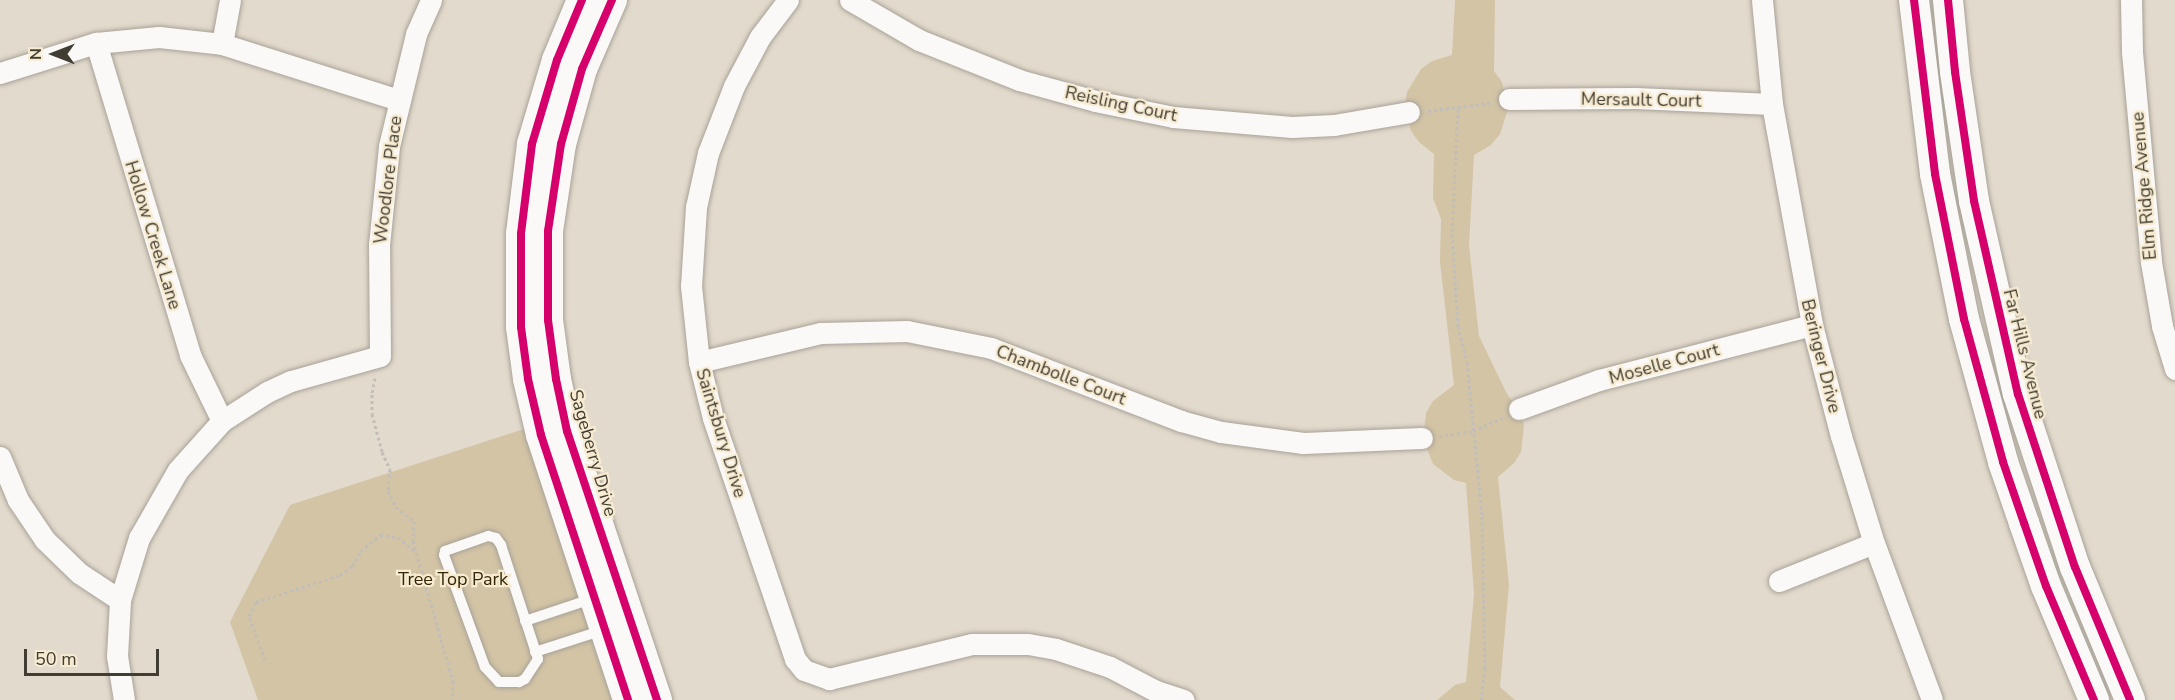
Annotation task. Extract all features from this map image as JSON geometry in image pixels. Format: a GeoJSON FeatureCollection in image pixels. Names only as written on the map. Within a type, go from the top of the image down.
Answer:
{"type":"FeatureCollection","features":[{"type":"Feature","properties":{"kind":"main road","name":"Sageberry Drive"},"geometry":{"type":"LineString","coordinates":[[582,0],[554,69],[532,144],[522,214],[519,297],[524,352],[533,407],[607,594],[617,625],[628,700]]}},
{"type":"Feature","properties":{"kind":"main road","name":"Sageberry Drive"},"geometry":{"type":"LineString","coordinates":[[607,594],[561,406],[549,329],[547,269],[551,202],[564,127],[582,69],[612,0]]}},
{"type":"Feature","properties":{"kind":"main road"},"geometry":{"type":"LineString","coordinates":[[1914,0],[1935,174],[1964,319],[2017,503],[2046,586],[2094,700]]}},
{"type":"Feature","properties":{"kind":"main road","name":"Far Hills Avenue"},"geometry":{"type":"LineString","coordinates":[[1948,0],[1958,92],[1974,201],[2018,394],[2075,567],[2130,700]]}},
{"type":"Feature","properties":{"kind":"main road","name":"Sageberry Drive"},"geometry":{"type":"LineString","coordinates":[[617,625],[657,700]]}},
{"type":"Feature","properties":{"kind":"street"},"geometry":{"type":"LineString","coordinates":[[222,44],[230,0]]}},
{"type":"Feature","properties":{"kind":"street","name":"Woodlore Place"},"geometry":{"type":"LineString","coordinates":[[380,356],[379,245],[388,146],[416,34],[431,0]]}},
{"type":"Feature","properties":{"kind":"street","name":"Saintsbury Drive"},"geometry":{"type":"LineString","coordinates":[[788,0],[760,37],[734,86],[708,153],[696,207],[691,286],[699,362],[713,418],[795,658],[804,670],[829,680],[972,644],[1028,644],[1056,649],[1110,667],[1156,691],[1184,700]]}},
{"type":"Feature","properties":{"kind":"street","name":"Reisling Court"},"geometry":{"type":"LineString","coordinates":[[850,0],[930,44],[1019,80],[1106,104],[1173,117],[1292,128],[1334,125],[1409,112]]}},
{"type":"Feature","properties":{"kind":"street","name":"Beringer Drive"},"geometry":{"type":"LineString","coordinates":[[1762,0],[1772,104],[1812,325],[1841,436],[1874,543],[1932,700]]}},
{"type":"Feature","properties":{"kind":"street","name":"Elm Ridge Avenue"},"geometry":{"type":"LineString","coordinates":[[2131,0],[2132,52],[2151,262],[2162,326],[2175,369]]}},
{"type":"Feature","properties":{"kind":"street"},"geometry":{"type":"LineString","coordinates":[[0,73],[96,43],[159,37],[222,44],[399,100]]}},
{"type":"Feature","properties":{"kind":"street","name":"Hollow Creek Lane"},"geometry":{"type":"LineString","coordinates":[[96,43],[190,355],[222,421]]}},
{"type":"Feature","properties":{"kind":"street","name":"Mersault Court"},"geometry":{"type":"LineString","coordinates":[[1509,99],[1635,98],[1772,104]]}},
{"type":"Feature","properties":{"kind":"street","name":"Moselle Court"},"geometry":{"type":"LineString","coordinates":[[1518,410],[1599,381],[1812,325]]}},
{"type":"Feature","properties":{"kind":"street","name":"Chambolle Court"},"geometry":{"type":"LineString","coordinates":[[699,362],[821,333],[907,331],[992,348],[1181,421],[1221,432],[1303,443],[1422,438]]}},
{"type":"Feature","properties":{"kind":"street"},"geometry":{"type":"LineString","coordinates":[[124,700],[117,656],[120,600],[139,538],[178,470],[222,421],[267,392],[291,381],[380,356]]}},
{"type":"Feature","properties":{"kind":"street"},"geometry":{"type":"LineString","coordinates":[[0,457],[18,500],[45,540],[79,573],[120,600]]}},
{"type":"Feature","properties":{"kind":"street"},"geometry":{"type":"LineString","coordinates":[[1779,581],[1874,543]]}},
{"type":"Feature","properties":{"kind":"lane"},"geometry":{"type":"LineString","coordinates":[[488,536],[496,538],[501,545],[535,652],[538,659],[525,679],[519,682],[499,682],[492,677],[481,656],[444,555],[445,550],[488,536]]}},
{"type":"Feature","properties":{"kind":"lane"},"geometry":{"type":"LineString","coordinates":[[525,621],[607,594]]}},
{"type":"Feature","properties":{"kind":"lane"},"geometry":{"type":"LineString","coordinates":[[535,652],[617,625]]}},
{"type":"Feature","properties":{"kind":"path"},"geometry":{"type":"LineString","coordinates":[[1409,112],[1458,109],[1509,99]]}},
{"type":"Feature","properties":{"kind":"path"},"geometry":{"type":"LineString","coordinates":[[1458,109],[1452,234],[1458,326],[1467,362],[1482,516],[1485,668],[1481,700]]}},
{"type":"Feature","properties":{"kind":"path"},"geometry":{"type":"LineString","coordinates":[[380,356],[372,394],[375,431],[390,469],[388,483],[390,499],[396,507],[414,521],[412,541],[453,681],[452,700]]}},
{"type":"Feature","properties":{"kind":"path"},"geometry":{"type":"LineString","coordinates":[[1422,438],[1473,431],[1518,410]]}},
{"type":"Feature","properties":{"kind":"path"},"geometry":{"type":"LineString","coordinates":[[265,660],[249,616],[256,602],[340,575],[353,566],[361,550],[380,535],[398,537],[415,552]]}},
{"type":"Feature","properties":{"kind":"green space"},"geometry":{"type":"Polygon","coordinates":[[[1455,0],[1495,0],[1494,71],[1502,82],[1508,109],[1500,134],[1491,145],[1474,155],[1469,245],[1479,336],[1506,392],[1520,413],[1524,425],[1521,452],[1514,463],[1498,477],[1509,585],[1500,687],[1515,700],[1437,700],[1455,685],[1466,682],[1474,594],[1466,483],[1454,480],[1433,464],[1423,439],[1426,413],[1433,401],[1454,385],[1440,262],[1441,219],[1433,198],[1434,154],[1419,142],[1411,131],[1405,105],[1407,92],[1421,69],[1432,61],[1452,55],[1455,0]]]}},
{"type":"Feature","properties":{"kind":"green space","name":"Tree Top Park"},"geometry":{"type":"Polygon","coordinates":[[[530,427],[620,700],[258,700],[230,622],[290,505],[530,427]]]}},
{"type":"Feature","properties":{"kind":"cycle path"},"geometry":{"type":"LineString","coordinates":[[582,0],[557,60],[532,144],[521,234],[521,327],[528,379],[541,435],[628,700]]}},
{"type":"Feature","properties":{"kind":"cycle path"},"geometry":{"type":"LineString","coordinates":[[612,0],[582,69],[561,144],[548,231],[548,320],[556,379],[567,431],[657,700]]}},
{"type":"Feature","properties":{"kind":"cycle path"},"geometry":{"type":"LineString","coordinates":[[1914,0],[1935,174],[1964,319],[2003,462],[2046,586],[2094,700]]}},
{"type":"Feature","properties":{"kind":"cycle path"},"geometry":{"type":"LineString","coordinates":[[1948,0],[1955,72],[1974,201],[2018,394],[2075,567],[2130,700]]}}]}
